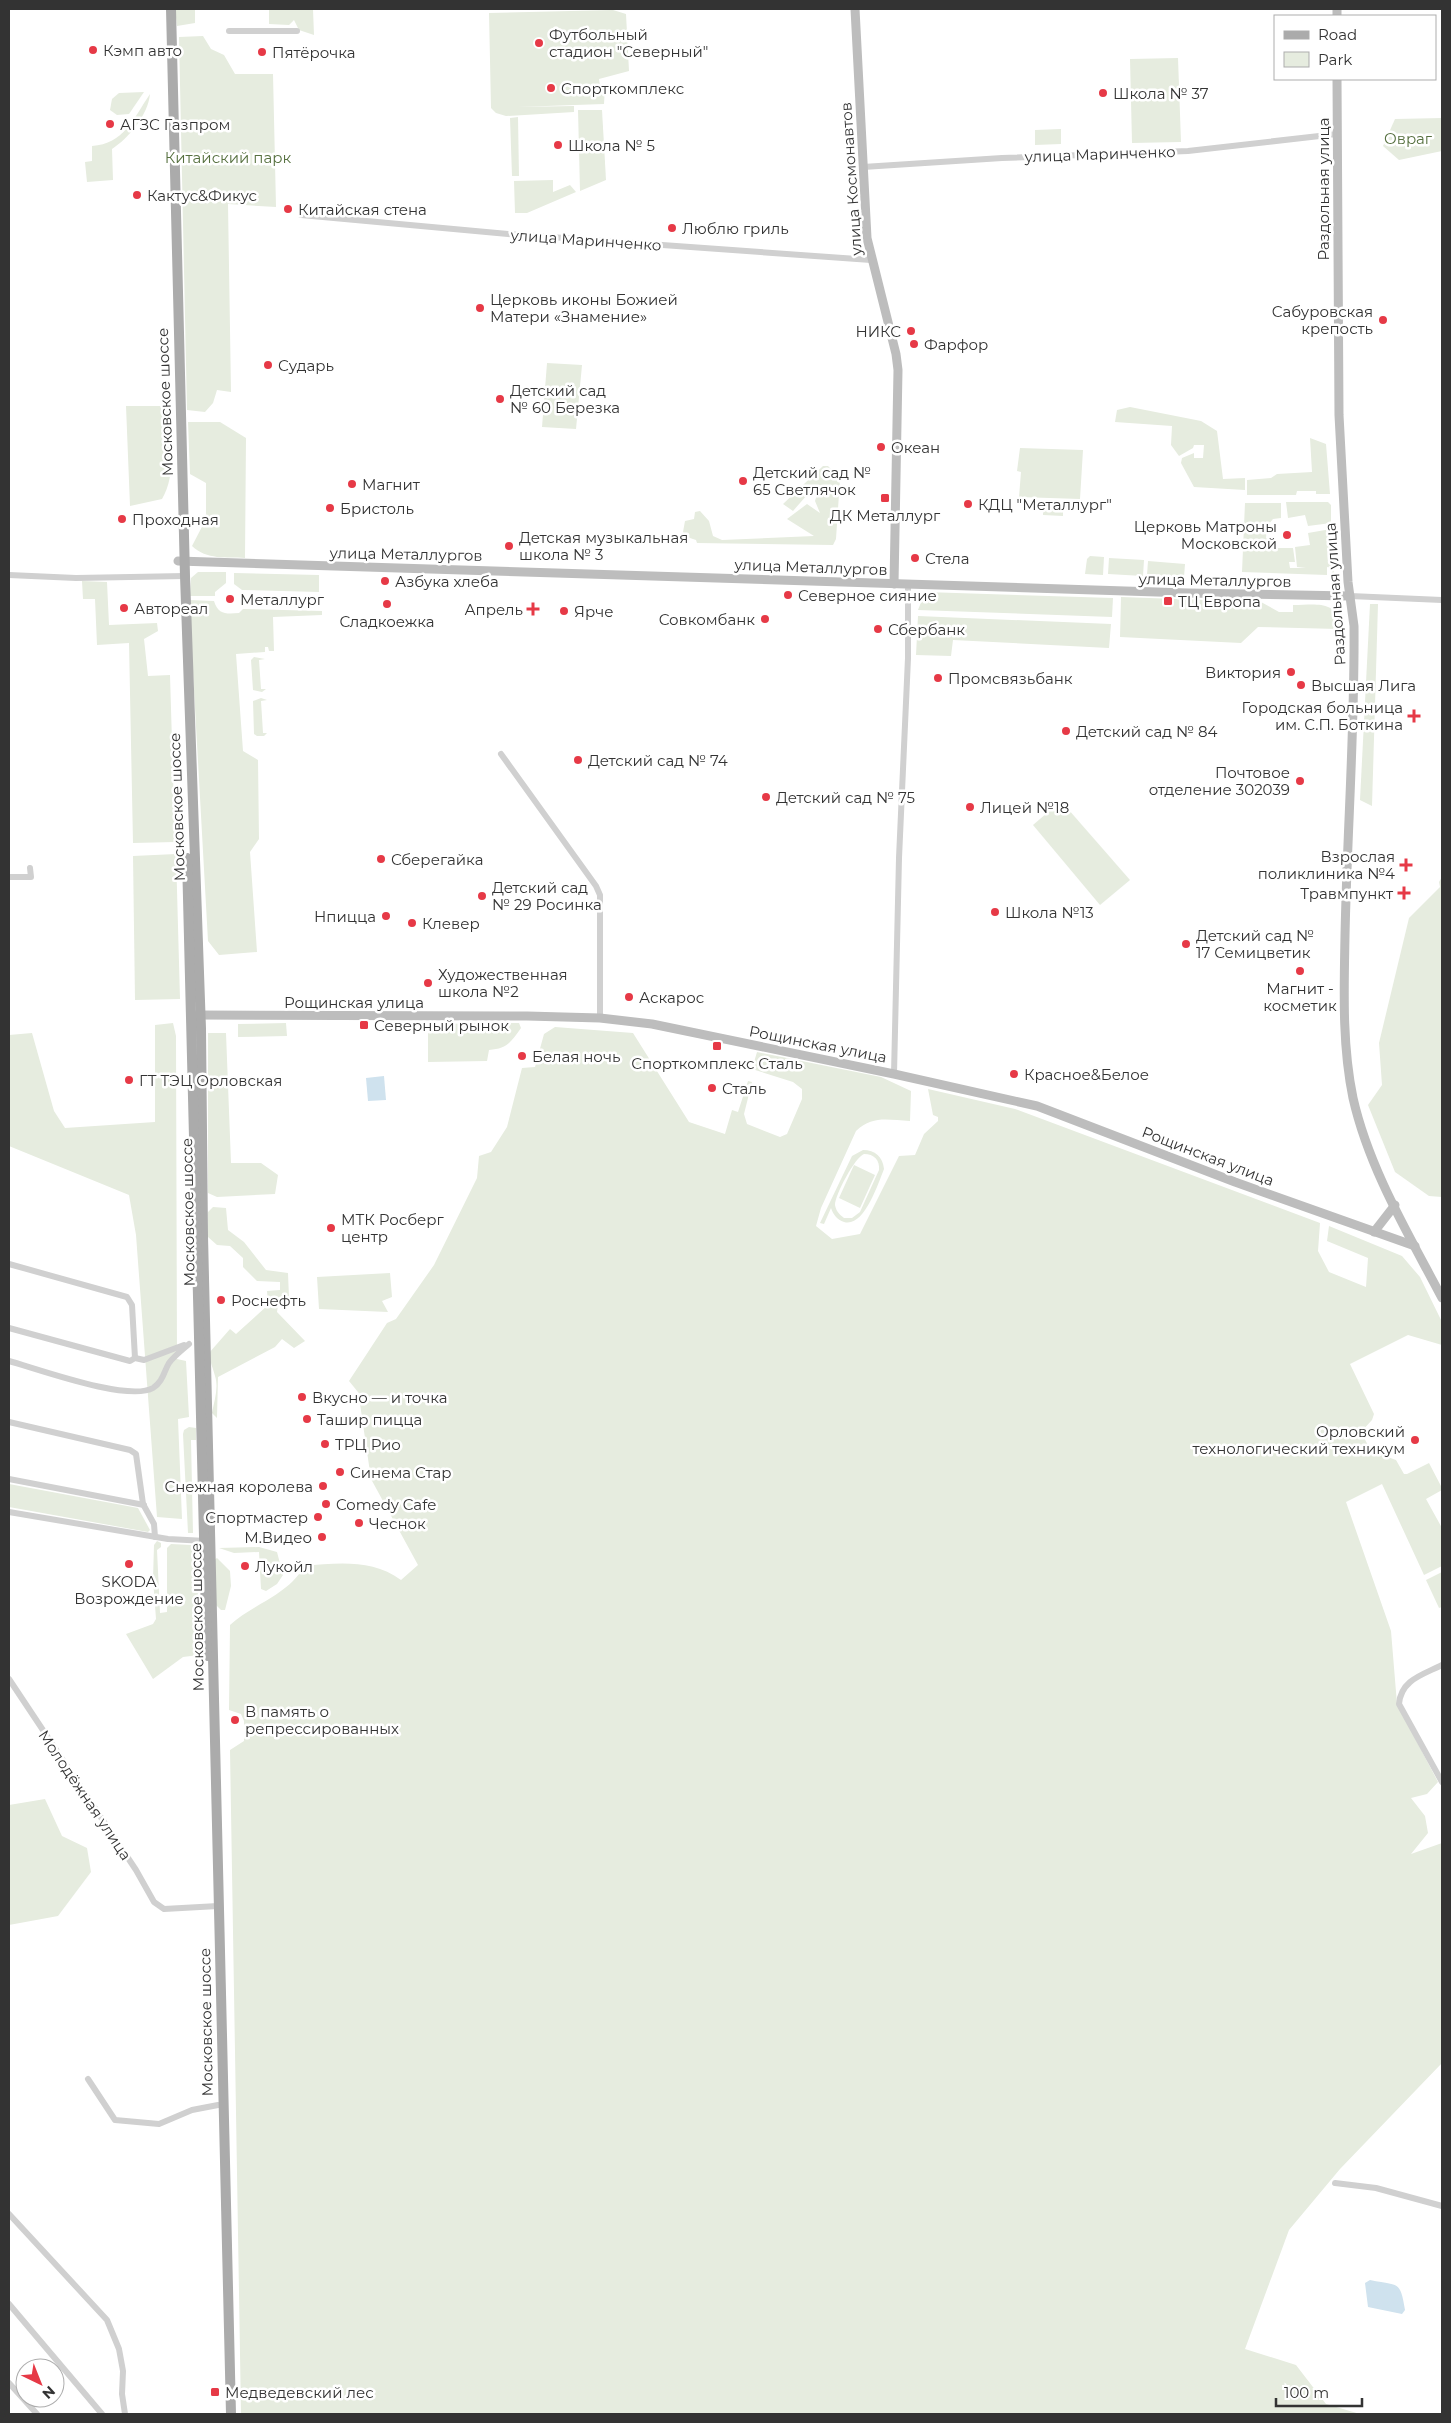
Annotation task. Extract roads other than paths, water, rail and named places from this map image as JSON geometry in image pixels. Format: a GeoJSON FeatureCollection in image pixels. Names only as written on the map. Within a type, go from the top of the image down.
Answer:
{"type":"FeatureCollection","features":[{"type":"Feature","properties":{"kind":"main road","name":"Московское шоссе"},"geometry":{"type":"LineString","coordinates":[[165,9],[195,1015],[216,1906],[231,2414]]}},
{"type":"Feature","properties":{"kind":"main road","name":"Московское шоссе"},"geometry":{"type":"LineString","coordinates":[[171,9],[181,561]]}},
{"type":"Feature","properties":{"kind":"main road","name":"улица Космонавтов"},"geometry":{"type":"LineString","coordinates":[[855,9],[867,238],[896,354],[898,370],[894,584]]}},
{"type":"Feature","properties":{"kind":"main road","name":"Раздольная улица"},"geometry":{"type":"LineString","coordinates":[[1337,80],[1339,415],[1350,596],[1354,626],[1344,1008],[1347,1067],[1354,1101],[1373,1160],[1442,1298]]}},
{"type":"Feature","properties":{"kind":"main road","name":"улица Металлургов"},"geometry":{"type":"LineString","coordinates":[[181,561],[908,585],[1350,596]]}},
{"type":"Feature","properties":{"kind":"main road","name":"Московское шоссе"},"geometry":{"type":"LineString","coordinates":[[195,1015],[193,1343],[207,1541]]}},
{"type":"Feature","properties":{"kind":"main road","name":"Рощинская улица"},"geometry":{"type":"LineString","coordinates":[[195,1015],[527,1016],[600,1018],[652,1024],[894,1074],[1037,1106],[1415,1246]]}},
{"type":"Feature","properties":{"kind":"main road"},"geometry":{"type":"LineString","coordinates":[[1374,1232],[1395,1205]]}},
{"type":"Feature","properties":{"kind":"main road","name":"Московское шоссе"},"geometry":{"type":"LineString","coordinates":[[216,1906],[224,2414]]}},
{"type":"Feature","properties":{"kind":"street"},"geometry":{"type":"LineString","coordinates":[[229,31],[297,31]]}},
{"type":"Feature","properties":{"kind":"street","name":"улица Маринченко"},"geometry":{"type":"LineString","coordinates":[[863,167],[1002,158],[1188,151],[1337,134]]}},
{"type":"Feature","properties":{"kind":"street","name":"улица Маринченко"},"geometry":{"type":"LineString","coordinates":[[301,214],[508,234],[871,260]]}},
{"type":"Feature","properties":{"kind":"street"},"geometry":{"type":"LineString","coordinates":[[9,574],[76,578],[182,576]]}},
{"type":"Feature","properties":{"kind":"street"},"geometry":{"type":"LineString","coordinates":[[894,1074],[899,858],[908,658],[908,585]]}},
{"type":"Feature","properties":{"kind":"street","name":"улица Металлургов"},"geometry":{"type":"LineString","coordinates":[[1350,596],[1442,600]]}},
{"type":"Feature","properties":{"kind":"street"},"geometry":{"type":"LineString","coordinates":[[501,754],[596,886],[600,895],[600,1018]]}},
{"type":"Feature","properties":{"kind":"street"},"geometry":{"type":"LineString","coordinates":[[9,878],[30,876],[30,868]]}},
{"type":"Feature","properties":{"kind":"street"},"geometry":{"type":"LineString","coordinates":[[9,1264],[129,1298],[132,1304],[135,1358]]}},
{"type":"Feature","properties":{"kind":"street"},"geometry":{"type":"LineString","coordinates":[[9,1328],[122,1360],[132,1361],[135,1358],[144,1360],[193,1343]]}},
{"type":"Feature","properties":{"kind":"street"},"geometry":{"type":"LineString","coordinates":[[9,1361],[129,1392],[144,1391],[158,1384],[170,1362],[193,1343]]}},
{"type":"Feature","properties":{"kind":"street"},"geometry":{"type":"LineString","coordinates":[[9,1422],[133,1451],[139,1462],[143,1505],[154,1524],[156,1537]]}},
{"type":"Feature","properties":{"kind":"street"},"geometry":{"type":"LineString","coordinates":[[9,1478],[143,1505]]}},
{"type":"Feature","properties":{"kind":"street"},"geometry":{"type":"LineString","coordinates":[[9,1512],[156,1537],[207,1541]]}},
{"type":"Feature","properties":{"kind":"street"},"geometry":{"type":"LineString","coordinates":[[1442,1665],[1408,1683],[1400,1692],[1399,1704],[1442,1782]]}},
{"type":"Feature","properties":{"kind":"street","name":"Молодёжная улица"},"geometry":{"type":"LineString","coordinates":[[9,1679],[136,1870],[154,1902],[164,1909],[216,1906]]}},
{"type":"Feature","properties":{"kind":"street"},"geometry":{"type":"LineString","coordinates":[[88,2079],[115,2120],[159,2124],[192,2110],[218,2105]]}},
{"type":"Feature","properties":{"kind":"street"},"geometry":{"type":"LineString","coordinates":[[1335,2183],[1376,2188],[1442,2206]]}},
{"type":"Feature","properties":{"kind":"street"},"geometry":{"type":"LineString","coordinates":[[9,2214],[107,2320],[120,2349],[123,2371],[122,2394],[124,2414]]}},
{"type":"Feature","properties":{"kind":"street"},"geometry":{"type":"LineString","coordinates":[[9,2304],[102,2414]]}},
{"type":"Feature","properties":{"kind":"street"},"geometry":{"type":"LineString","coordinates":[[9,2384],[37,2414]]}},
{"type":"Feature","properties":{"kind":"water"},"geometry":{"type":"Polygon","coordinates":[[[384,1076],[386,1100],[368,1101],[366,1078],[384,1076]]]}},
{"type":"Feature","properties":{"kind":"water"},"geometry":{"type":"Polygon","coordinates":[[[1370,2280],[1392,2284],[1399,2289],[1402,2294],[1405,2310],[1402,2314],[1368,2307],[1365,2283],[1370,2280]]]}},
{"type":"Feature","properties":{"kind":"place","name":"Футбольный стадион \"Северный\""},"geometry":{"type":"Point","coordinates":[539,43]}},
{"type":"Feature","properties":{"kind":"place","name":"Кэмп авто"},"geometry":{"type":"Point","coordinates":[93,50]}},
{"type":"Feature","properties":{"kind":"place","name":"Пятёрочка"},"geometry":{"type":"Point","coordinates":[262,52]}},
{"type":"Feature","properties":{"kind":"place","name":"Спорткомплекс"},"geometry":{"type":"Point","coordinates":[551,88]}},
{"type":"Feature","properties":{"kind":"place","name":"Школа № 37"},"geometry":{"type":"Point","coordinates":[1103,93]}},
{"type":"Feature","properties":{"kind":"place","name":"АГЗС Газпром"},"geometry":{"type":"Point","coordinates":[110,124]}},
{"type":"Feature","properties":{"kind":"place","name":"Школа № 5"},"geometry":{"type":"Point","coordinates":[558,145]}},
{"type":"Feature","properties":{"kind":"place","name":"Кактус&Фикус"},"geometry":{"type":"Point","coordinates":[137,195]}},
{"type":"Feature","properties":{"kind":"place","name":"Китайская стена"},"geometry":{"type":"Point","coordinates":[288,209]}},
{"type":"Feature","properties":{"kind":"place","name":"Люблю гриль"},"geometry":{"type":"Point","coordinates":[672,228]}},
{"type":"Feature","properties":{"kind":"place","name":"Церковь иконы Божией Матери «Знамение»"},"geometry":{"type":"Point","coordinates":[480,308]}},
{"type":"Feature","properties":{"kind":"place","name":"Сабуровская крепость"},"geometry":{"type":"Point","coordinates":[1383,320]}},
{"type":"Feature","properties":{"kind":"place","name":"НИКС"},"geometry":{"type":"Point","coordinates":[911,331]}},
{"type":"Feature","properties":{"kind":"place","name":"Фарфор"},"geometry":{"type":"Point","coordinates":[914,344]}},
{"type":"Feature","properties":{"kind":"place","name":"Сударь"},"geometry":{"type":"Point","coordinates":[268,365]}},
{"type":"Feature","properties":{"kind":"place","name":"Детский сад № 60 Березка"},"geometry":{"type":"Point","coordinates":[500,399]}},
{"type":"Feature","properties":{"kind":"place","name":"Океан"},"geometry":{"type":"Point","coordinates":[881,447]}},
{"type":"Feature","properties":{"kind":"place","name":"Детский сад № 65 Светлячок"},"geometry":{"type":"Point","coordinates":[743,481]}},
{"type":"Feature","properties":{"kind":"place","name":"Магнит"},"geometry":{"type":"Point","coordinates":[352,484]}},
{"type":"Feature","properties":{"kind":"place","name":"ДК Металлург"},"geometry":{"type":"Point","coordinates":[885,498]}},
{"type":"Feature","properties":{"kind":"place","name":"КДЦ \"Металлург\""},"geometry":{"type":"Point","coordinates":[968,504]}},
{"type":"Feature","properties":{"kind":"place","name":"Бристоль"},"geometry":{"type":"Point","coordinates":[330,508]}},
{"type":"Feature","properties":{"kind":"place","name":"Проходная"},"geometry":{"type":"Point","coordinates":[122,519]}},
{"type":"Feature","properties":{"kind":"place","name":"Церковь Матроны Московской"},"geometry":{"type":"Point","coordinates":[1287,535]}},
{"type":"Feature","properties":{"kind":"place","name":"Детская музыкальная школа № 3"},"geometry":{"type":"Point","coordinates":[509,546]}},
{"type":"Feature","properties":{"kind":"place","name":"Стела"},"geometry":{"type":"Point","coordinates":[915,558]}},
{"type":"Feature","properties":{"kind":"place","name":"Азбука хлеба"},"geometry":{"type":"Point","coordinates":[385,581]}},
{"type":"Feature","properties":{"kind":"place","name":"Северное сияние"},"geometry":{"type":"Point","coordinates":[788,595]}},
{"type":"Feature","properties":{"kind":"place","name":"Металлург"},"geometry":{"type":"Point","coordinates":[230,599]}},
{"type":"Feature","properties":{"kind":"place","name":"ТЦ Европа"},"geometry":{"type":"Point","coordinates":[1168,601]}},
{"type":"Feature","properties":{"kind":"place","name":"Сладкоежка"},"geometry":{"type":"Point","coordinates":[387,604]}},
{"type":"Feature","properties":{"kind":"place","name":"Автореал"},"geometry":{"type":"Point","coordinates":[124,608]}},
{"type":"Feature","properties":{"kind":"place","name":"Апрель"},"geometry":{"type":"Point","coordinates":[533,609]}},
{"type":"Feature","properties":{"kind":"place","name":"Ярче"},"geometry":{"type":"Point","coordinates":[564,611]}},
{"type":"Feature","properties":{"kind":"place","name":"Совкомбанк"},"geometry":{"type":"Point","coordinates":[765,619]}},
{"type":"Feature","properties":{"kind":"place","name":"Сбербанк"},"geometry":{"type":"Point","coordinates":[878,629]}},
{"type":"Feature","properties":{"kind":"place","name":"Виктория"},"geometry":{"type":"Point","coordinates":[1291,672]}},
{"type":"Feature","properties":{"kind":"place","name":"Промсвязьбанк"},"geometry":{"type":"Point","coordinates":[938,678]}},
{"type":"Feature","properties":{"kind":"place","name":"Высшая Лига"},"geometry":{"type":"Point","coordinates":[1301,685]}},
{"type":"Feature","properties":{"kind":"place","name":"Городская больница им. С.П. Боткина"},"geometry":{"type":"Point","coordinates":[1414,716]}},
{"type":"Feature","properties":{"kind":"place","name":"Детский сад № 84"},"geometry":{"type":"Point","coordinates":[1066,731]}},
{"type":"Feature","properties":{"kind":"place","name":"Детский сад № 74"},"geometry":{"type":"Point","coordinates":[578,760]}},
{"type":"Feature","properties":{"kind":"place","name":"Почтовое отделение 302039"},"geometry":{"type":"Point","coordinates":[1300,781]}},
{"type":"Feature","properties":{"kind":"place","name":"Детский сад № 75"},"geometry":{"type":"Point","coordinates":[766,797]}},
{"type":"Feature","properties":{"kind":"place","name":"Лицей №18"},"geometry":{"type":"Point","coordinates":[970,807]}},
{"type":"Feature","properties":{"kind":"place","name":"Сберегайка"},"geometry":{"type":"Point","coordinates":[381,859]}},
{"type":"Feature","properties":{"kind":"place","name":"Взрослая поликлиника №4"},"geometry":{"type":"Point","coordinates":[1406,865]}},
{"type":"Feature","properties":{"kind":"place","name":"Травмпункт"},"geometry":{"type":"Point","coordinates":[1404,893]}},
{"type":"Feature","properties":{"kind":"place","name":"Детский сад № 29 Росинка"},"geometry":{"type":"Point","coordinates":[482,896]}},
{"type":"Feature","properties":{"kind":"place","name":"Школа №13"},"geometry":{"type":"Point","coordinates":[995,912]}},
{"type":"Feature","properties":{"kind":"place","name":"Нпицца"},"geometry":{"type":"Point","coordinates":[386,916]}},
{"type":"Feature","properties":{"kind":"place","name":"Клевер"},"geometry":{"type":"Point","coordinates":[412,923]}},
{"type":"Feature","properties":{"kind":"place","name":"Детский сад № 17 Семицветик"},"geometry":{"type":"Point","coordinates":[1186,944]}},
{"type":"Feature","properties":{"kind":"place","name":"Магнит - косметик"},"geometry":{"type":"Point","coordinates":[1300,971]}},
{"type":"Feature","properties":{"kind":"place","name":"Художественная школа №2"},"geometry":{"type":"Point","coordinates":[428,983]}},
{"type":"Feature","properties":{"kind":"place","name":"Аскарос"},"geometry":{"type":"Point","coordinates":[629,997]}},
{"type":"Feature","properties":{"kind":"place","name":"Северный рынок"},"geometry":{"type":"Point","coordinates":[364,1025]}},
{"type":"Feature","properties":{"kind":"place","name":"Спорткомплекс Сталь"},"geometry":{"type":"Point","coordinates":[717,1046]}},
{"type":"Feature","properties":{"kind":"place","name":"Белая ночь"},"geometry":{"type":"Point","coordinates":[522,1056]}},
{"type":"Feature","properties":{"kind":"place","name":"Красное&Белое"},"geometry":{"type":"Point","coordinates":[1014,1074]}},
{"type":"Feature","properties":{"kind":"place","name":"ГТ ТЭЦ Орловская"},"geometry":{"type":"Point","coordinates":[129,1080]}},
{"type":"Feature","properties":{"kind":"place","name":"Сталь"},"geometry":{"type":"Point","coordinates":[712,1088]}},
{"type":"Feature","properties":{"kind":"place","name":"МТК Росберг центр"},"geometry":{"type":"Point","coordinates":[331,1228]}},
{"type":"Feature","properties":{"kind":"place","name":"Роснефть"},"geometry":{"type":"Point","coordinates":[221,1300]}},
{"type":"Feature","properties":{"kind":"place","name":"Вкусно — и точка"},"geometry":{"type":"Point","coordinates":[302,1397]}},
{"type":"Feature","properties":{"kind":"place","name":"Ташир пицца"},"geometry":{"type":"Point","coordinates":[307,1419]}},
{"type":"Feature","properties":{"kind":"place","name":"Орловский технологический техникум"},"geometry":{"type":"Point","coordinates":[1415,1440]}},
{"type":"Feature","properties":{"kind":"place","name":"ТРЦ Рио"},"geometry":{"type":"Point","coordinates":[325,1444]}},
{"type":"Feature","properties":{"kind":"place","name":"Синема Стар"},"geometry":{"type":"Point","coordinates":[340,1472]}},
{"type":"Feature","properties":{"kind":"place","name":"Снежная королева"},"geometry":{"type":"Point","coordinates":[323,1486]}},
{"type":"Feature","properties":{"kind":"place","name":"Comedy Cafe"},"geometry":{"type":"Point","coordinates":[326,1504]}},
{"type":"Feature","properties":{"kind":"place","name":"Спортмастер"},"geometry":{"type":"Point","coordinates":[318,1517]}},
{"type":"Feature","properties":{"kind":"place","name":"Чеснок"},"geometry":{"type":"Point","coordinates":[359,1523]}},
{"type":"Feature","properties":{"kind":"place","name":"М.Видео"},"geometry":{"type":"Point","coordinates":[322,1537]}},
{"type":"Feature","properties":{"kind":"place","name":"SKODA Возрождение"},"geometry":{"type":"Point","coordinates":[129,1564]}},
{"type":"Feature","properties":{"kind":"place","name":"Лукойл"},"geometry":{"type":"Point","coordinates":[245,1566]}},
{"type":"Feature","properties":{"kind":"place","name":"В память о репрессированных"},"geometry":{"type":"Point","coordinates":[235,1720]}},
{"type":"Feature","properties":{"kind":"place","name":"Медведевский лес"},"geometry":{"type":"Point","coordinates":[215,2392]}},
{"type":"Feature","properties":{"kind":"park label","name":"Овраг"},"geometry":{"type":"Point","coordinates":[1408,138]}},
{"type":"Feature","properties":{"kind":"park label","name":"Китайский парк"},"geometry":{"type":"Point","coordinates":[228,157]}}]}
